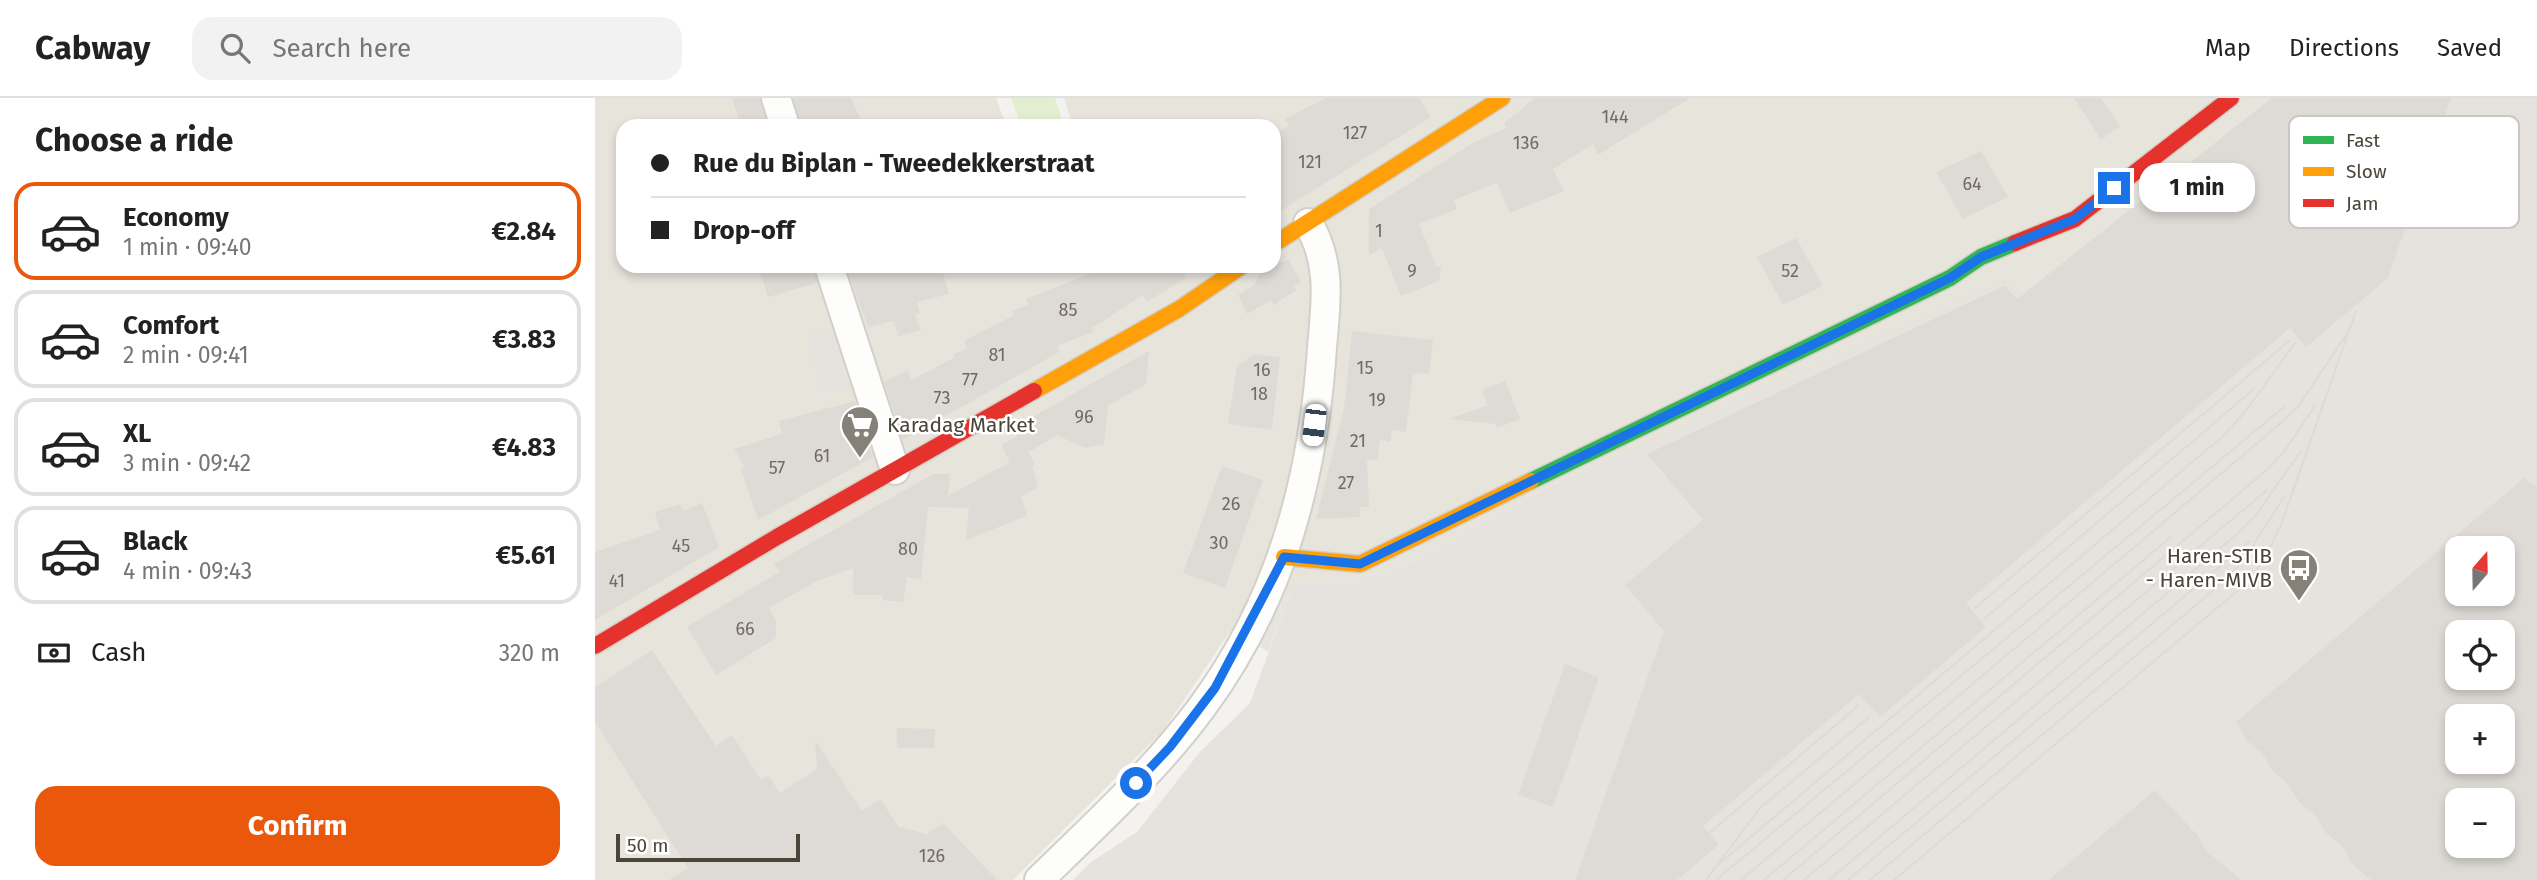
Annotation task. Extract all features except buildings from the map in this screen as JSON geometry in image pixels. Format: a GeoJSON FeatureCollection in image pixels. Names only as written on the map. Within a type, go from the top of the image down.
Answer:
{"type":"FeatureCollection","features":[{"type":"Feature","properties":{"kind":"street"},"geometry":{"type":"LineString","coordinates":[[776,98],[783,119]]}},
{"type":"Feature","properties":{"kind":"street"},"geometry":{"type":"LineString","coordinates":[[1281,240],[1502,98]]}},
{"type":"Feature","properties":{"kind":"street"},"geometry":{"type":"LineString","coordinates":[[1284,557],[1360,564],[1950,278],[1981,257],[2075,219],[2231,98]]}},
{"type":"Feature","properties":{"kind":"street"},"geometry":{"type":"LineString","coordinates":[[1039,880],[1119,801],[1202,708],[1259,610],[1284,557],[1311,449],[1327,271],[1319,240],[1308,223]]}},
{"type":"Feature","properties":{"kind":"street"},"geometry":{"type":"LineString","coordinates":[[831,273],[895,470]]}},
{"type":"Feature","properties":{"kind":"street"},"geometry":{"type":"LineString","coordinates":[[595,646],[895,470],[1179,309],[1232,273]]}},
{"type":"Feature","properties":{"kind":"shaded area"},"geometry":{"type":"Polygon","coordinates":[[[595,98],[996,98],[1004,119],[616,119],[616,273],[1281,273],[1281,119],[1071,119],[1064,98],[2269,98],[2023,291],[1756,394],[1567,478],[1417,560],[1367,582],[1294,583],[1268,652],[1231,630],[1163,731],[1013,880],[595,880],[595,98]]]}},
{"type":"Feature","properties":{"kind":"shaded area"},"geometry":{"type":"Polygon","coordinates":[[[2269,98],[2537,98],[2537,880],[1073,880],[1091,862],[1137,832],[1199,753],[1250,703],[1294,583],[1367,582],[1417,560],[1567,478],[2009,278],[2023,291],[2269,98]]]}},
{"type":"Feature","properties":{"kind":"shaded area"},"geometry":{"type":"Polygon","coordinates":[[[842,325],[857,386],[821,395],[806,333],[842,325]]]}},
{"type":"Feature","properties":{"kind":"shaded area"},"geometry":{"type":"Polygon","coordinates":[[[1544,512],[1654,637],[1566,880],[1297,880],[1204,845],[1298,585],[1382,589],[1544,512]]]}},
{"type":"Feature","properties":{"kind":"green space"},"geometry":{"type":"Polygon","coordinates":[[[1011,98],[1055,98],[1062,119],[1018,119],[1011,98]]]}},
{"type":"Feature","properties":{"kind":"tram line"},"geometry":{"type":"LineString","coordinates":[[1894,880],[2248,582],[2265,558],[2281,525],[2356,311]]}},
{"type":"Feature","properties":{"kind":"tram line"},"geometry":{"type":"LineString","coordinates":[[1741,880],[2275,428],[2297,408],[2347,334]]}},
{"type":"Feature","properties":{"kind":"tram line"},"geometry":{"type":"LineString","coordinates":[[1975,608],[2289,341]]}},
{"type":"Feature","properties":{"kind":"tram line"},"geometry":{"type":"LineString","coordinates":[[1713,869],[2223,436],[2245,412],[2295,343]]}},
{"type":"Feature","properties":{"kind":"tram line"},"geometry":{"type":"LineString","coordinates":[[1984,619],[2254,389]]}},
{"type":"Feature","properties":{"kind":"tram line"},"geometry":{"type":"LineString","coordinates":[[1783,880],[2270,467],[2286,449],[2315,406]]}},
{"type":"Feature","properties":{"kind":"tram line"},"geometry":{"type":"LineString","coordinates":[[1716,880],[2284,407]]}},
{"type":"Feature","properties":{"kind":"tram line"},"geometry":{"type":"LineString","coordinates":[[1829,880],[2237,534],[2256,515],[2301,451]]}},
{"type":"Feature","properties":{"kind":"tram line"},"geometry":{"type":"LineString","coordinates":[[1804,880],[2267,490]]}},
{"type":"Feature","properties":{"kind":"tram line"},"geometry":{"type":"LineString","coordinates":[[1870,880],[2222,583],[2243,561],[2284,497]]}},
{"type":"Feature","properties":{"kind":"tram line"},"geometry":{"type":"LineString","coordinates":[[1764,880],[2171,537]]}},
{"type":"Feature","properties":{"kind":"tram line"},"geometry":{"type":"LineString","coordinates":[[1848,880],[2250,541]]}},
{"type":"Feature","properties":{"kind":"tram line"},"geometry":{"type":"LineString","coordinates":[[1707,835],[1858,706]]}},
{"type":"Feature","properties":{"kind":"tram line"},"geometry":{"type":"LineString","coordinates":[[1706,880],[1760,808],[1868,718]]}},
{"type":"Feature","properties":{"kind":"traffic: fast"},"geometry":{"type":"LineString","coordinates":[[1531,481],[1950,278],[1981,257],[2015,243]]}},
{"type":"Feature","properties":{"kind":"traffic: slow"},"geometry":{"type":"LineString","coordinates":[[1281,240],[1502,98]]}},
{"type":"Feature","properties":{"kind":"traffic: slow"},"geometry":{"type":"LineString","coordinates":[[1034,391],[1179,309],[1232,273]]}},
{"type":"Feature","properties":{"kind":"traffic: slow"},"geometry":{"type":"LineString","coordinates":[[1284,557],[1360,564],[1531,481]]}},
{"type":"Feature","properties":{"kind":"traffic: jam"},"geometry":{"type":"LineString","coordinates":[[2015,243],[2075,219],[2231,98]]}},
{"type":"Feature","properties":{"kind":"traffic: jam"},"geometry":{"type":"LineString","coordinates":[[595,646],[777,537],[1034,391]]}},
{"type":"Feature","properties":{"kind":"place","name":"Karadag Market"},"geometry":{"type":"Point","coordinates":[860,459]}},
{"type":"Feature","properties":{"kind":"place","name":"Haren-STIB - Haren-MIVB"},"geometry":{"type":"Point","coordinates":[2299,602]}},
{"type":"Feature","properties":{"kind":"route"},"geometry":{"type":"LineString","coordinates":[[1136,783],[1202,708],[1259,610],[1284,557],[1324,563],[1360,564],[1950,278],[1981,257],[2075,219],[2114,188]]}}]}
